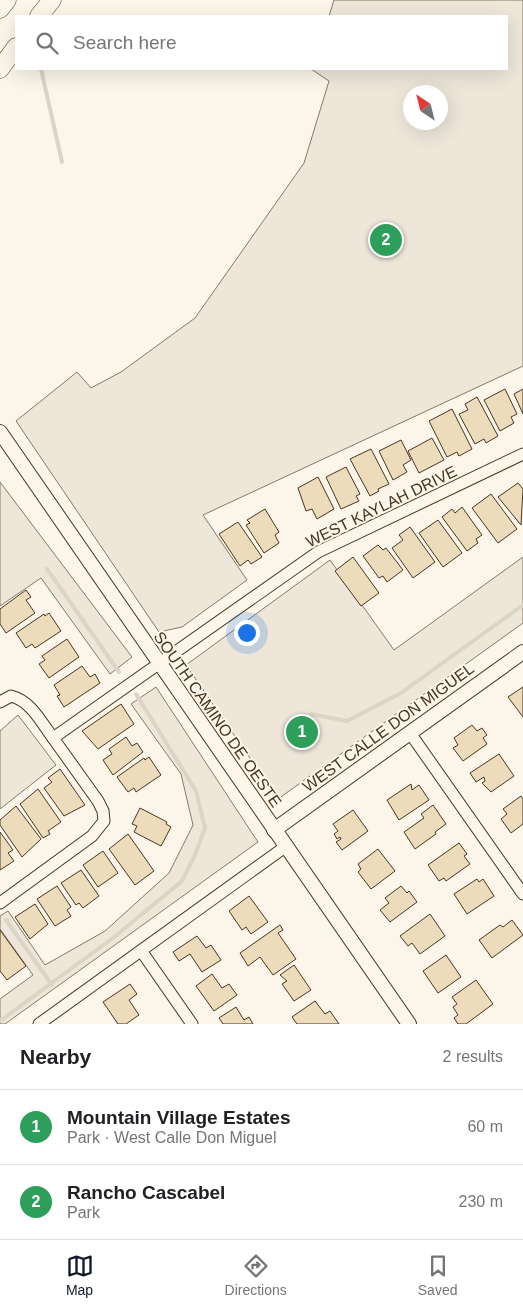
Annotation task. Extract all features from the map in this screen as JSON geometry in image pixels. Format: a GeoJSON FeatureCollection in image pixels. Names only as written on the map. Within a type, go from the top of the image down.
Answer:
{"type":"FeatureCollection","features":[{"type":"Feature","properties":{"kind":"main road"},"geometry":{"type":"LineString","coordinates":[[0,9],[6,0]]}},
{"type":"Feature","properties":{"kind":"main road"},"geometry":{"type":"LineString","coordinates":[[40,15],[52,0]]}},
{"type":"Feature","properties":{"kind":"main road"},"geometry":{"type":"LineString","coordinates":[[0,69],[15,48]]}},
{"type":"Feature","properties":{"kind":"street","name":"SOUTH CAMINO DE OESTE"},"geometry":{"type":"LineString","coordinates":[[0,432],[409,1024]]}},
{"type":"Feature","properties":{"kind":"street","name":"WEST KAYLAH DRIVE"},"geometry":{"type":"LineString","coordinates":[[53,738],[158,662],[318,552],[523,454]]}},
{"type":"Feature","properties":{"kind":"street","name":"WEST CALLE DON MIGUEL"},"geometry":{"type":"LineString","coordinates":[[274,830],[523,652]]}},
{"type":"Feature","properties":{"kind":"street"},"geometry":{"type":"LineString","coordinates":[[0,702],[12,691],[27,704],[98,801],[103,811],[104,821],[92,836],[0,903]]}},
{"type":"Feature","properties":{"kind":"street"},"geometry":{"type":"LineString","coordinates":[[410,733],[523,894]]}},
{"type":"Feature","properties":{"kind":"street"},"geometry":{"type":"LineString","coordinates":[[39,1024],[286,847]]}},
{"type":"Feature","properties":{"kind":"street"},"geometry":{"type":"LineString","coordinates":[[142,952],[192,1024]]}},
{"type":"Feature","properties":{"kind":"shaded area"},"geometry":{"type":"Polygon","coordinates":[[[334,0],[523,0],[523,366],[203,515],[247,580],[182,627],[159,632],[16,421],[77,372],[91,388],[121,372],[195,318],[304,163],[329,81],[312,70],[508,70],[508,15],[329,15],[334,0]]]}},
{"type":"Feature","properties":{"kind":"shaded area"},"geometry":{"type":"Polygon","coordinates":[[[0,482],[132,657],[110,674],[41,578],[0,606],[0,482]]]}},
{"type":"Feature","properties":{"kind":"shaded area"},"geometry":{"type":"Polygon","coordinates":[[[523,557],[523,623],[278,799],[186,665],[330,560],[394,650],[523,557]]]}},
{"type":"Feature","properties":{"kind":"shaded area"},"geometry":{"type":"Polygon","coordinates":[[[156,687],[258,842],[5,1024],[0,1024],[0,999],[33,975],[0,929],[0,916],[8,911],[45,965],[105,931],[169,873],[193,825],[181,774],[131,704],[156,687]]]}},
{"type":"Feature","properties":{"kind":"shaded area"},"geometry":{"type":"Polygon","coordinates":[[[18,715],[56,765],[0,809],[0,731],[18,715]]]}},
{"type":"Feature","properties":{"kind":"building"},"geometry":{"type":"Polygon","coordinates":[[[505,389],[517,414],[511,417],[514,423],[500,431],[484,400],[505,389]]]}},
{"type":"Feature","properties":{"kind":"building"},"geometry":{"type":"Polygon","coordinates":[[[523,389],[523,414],[514,394],[523,389]]]}},
{"type":"Feature","properties":{"kind":"building"},"geometry":{"type":"Polygon","coordinates":[[[477,397],[498,436],[486,443],[484,439],[475,444],[459,414],[468,410],[465,404],[477,397]]]}},
{"type":"Feature","properties":{"kind":"building"},"geometry":{"type":"Polygon","coordinates":[[[452,409],[472,449],[459,456],[457,452],[447,457],[429,421],[452,409]]]}},
{"type":"Feature","properties":{"kind":"building"},"geometry":{"type":"Polygon","coordinates":[[[432,438],[444,460],[419,473],[408,451],[432,438]]]}},
{"type":"Feature","properties":{"kind":"building"},"geometry":{"type":"Polygon","coordinates":[[[401,440],[411,460],[403,465],[407,472],[393,480],[379,451],[401,440]]]}},
{"type":"Feature","properties":{"kind":"building"},"geometry":{"type":"Polygon","coordinates":[[[371,449],[389,484],[378,489],[379,491],[370,496],[350,459],[371,449]]]}},
{"type":"Feature","properties":{"kind":"building"},"geometry":{"type":"Polygon","coordinates":[[[346,467],[360,494],[356,496],[359,501],[341,509],[326,477],[346,467]]]}},
{"type":"Feature","properties":{"kind":"building"},"geometry":{"type":"Polygon","coordinates":[[[318,477],[334,509],[317,519],[312,509],[306,511],[298,488],[318,477]]]}},
{"type":"Feature","properties":{"kind":"building"},"geometry":{"type":"Polygon","coordinates":[[[518,483],[523,489],[521,525],[498,497],[518,483]]]}},
{"type":"Feature","properties":{"kind":"building"},"geometry":{"type":"Polygon","coordinates":[[[491,494],[517,529],[498,543],[472,508],[491,494]]]}},
{"type":"Feature","properties":{"kind":"building"},"geometry":{"type":"Polygon","coordinates":[[[462,507],[482,535],[476,539],[478,543],[467,551],[442,517],[452,509],[455,513],[462,507]]]}},
{"type":"Feature","properties":{"kind":"building"},"geometry":{"type":"Polygon","coordinates":[[[265,509],[279,532],[275,535],[279,543],[264,553],[246,525],[250,523],[247,520],[265,509]]]}},
{"type":"Feature","properties":{"kind":"building"},"geometry":{"type":"Polygon","coordinates":[[[438,520],[462,553],[443,567],[419,533],[438,520]]]}},
{"type":"Feature","properties":{"kind":"building"},"geometry":{"type":"Polygon","coordinates":[[[238,522],[262,557],[251,564],[248,560],[240,566],[219,534],[238,522]]]}},
{"type":"Feature","properties":{"kind":"building"},"geometry":{"type":"Polygon","coordinates":[[[410,527],[435,562],[413,578],[392,548],[403,540],[399,535],[410,527]]]}},
{"type":"Feature","properties":{"kind":"building"},"geometry":{"type":"Polygon","coordinates":[[[378,545],[383,550],[386,548],[403,570],[387,582],[383,576],[379,578],[363,556],[378,545]]]}},
{"type":"Feature","properties":{"kind":"building"},"geometry":{"type":"Polygon","coordinates":[[[353,557],[379,593],[361,606],[335,571],[353,557]]]}},
{"type":"Feature","properties":{"kind":"building"},"geometry":{"type":"Polygon","coordinates":[[[26,590],[31,597],[26,600],[35,613],[6,633],[0,624],[0,609],[26,590]]]}},
{"type":"Feature","properties":{"kind":"building"},"geometry":{"type":"Polygon","coordinates":[[[49,613],[61,631],[35,648],[32,644],[26,648],[16,633],[44,614],[45,616],[49,613]]]}},
{"type":"Feature","properties":{"kind":"building"},"geometry":{"type":"Polygon","coordinates":[[[67,639],[79,657],[49,678],[39,664],[45,660],[42,656],[67,639]]]}},
{"type":"Feature","properties":{"kind":"building"},"geometry":{"type":"Polygon","coordinates":[[[82,666],[90,677],[95,674],[100,683],[64,707],[57,696],[60,695],[54,685],[82,666]]]}},
{"type":"Feature","properties":{"kind":"building"},"geometry":{"type":"Polygon","coordinates":[[[523,687],[523,717],[508,697],[523,687]]]}},
{"type":"Feature","properties":{"kind":"building"},"geometry":{"type":"Polygon","coordinates":[[[121,704],[134,724],[98,749],[82,731],[121,704]]]}},
{"type":"Feature","properties":{"kind":"building"},"geometry":{"type":"Polygon","coordinates":[[[472,725],[477,731],[482,728],[487,735],[483,738],[487,744],[463,761],[453,748],[458,745],[454,738],[472,725]]]}},
{"type":"Feature","properties":{"kind":"building"},"geometry":{"type":"Polygon","coordinates":[[[126,737],[132,746],[137,743],[143,752],[113,775],[103,760],[112,754],[109,749],[126,737]]]}},
{"type":"Feature","properties":{"kind":"building"},"geometry":{"type":"Polygon","coordinates":[[[499,754],[514,776],[491,792],[482,783],[485,781],[484,777],[476,782],[470,773],[499,754]]]}},
{"type":"Feature","properties":{"kind":"building"},"geometry":{"type":"Polygon","coordinates":[[[149,757],[161,775],[136,792],[134,788],[128,792],[117,777],[144,758],[145,760],[149,757]]]}},
{"type":"Feature","properties":{"kind":"building"},"geometry":{"type":"Polygon","coordinates":[[[60,769],[85,805],[64,816],[44,788],[52,782],[48,778],[60,769]]]}},
{"type":"Feature","properties":{"kind":"building"},"geometry":{"type":"Polygon","coordinates":[[[411,784],[412,790],[419,785],[429,800],[399,820],[387,800],[411,784]]]}},
{"type":"Feature","properties":{"kind":"building"},"geometry":{"type":"Polygon","coordinates":[[[38,789],[61,822],[48,831],[50,834],[43,838],[20,804],[38,789]]]}},
{"type":"Feature","properties":{"kind":"building"},"geometry":{"type":"Polygon","coordinates":[[[521,796],[523,799],[523,824],[511,833],[501,819],[507,814],[503,809],[521,796]]]}},
{"type":"Feature","properties":{"kind":"building"},"geometry":{"type":"Polygon","coordinates":[[[433,805],[446,824],[435,832],[436,834],[415,849],[404,832],[424,818],[421,814],[433,805]]]}},
{"type":"Feature","properties":{"kind":"building"},"geometry":{"type":"Polygon","coordinates":[[[16,806],[41,839],[22,857],[0,825],[0,820],[16,806]]]}},
{"type":"Feature","properties":{"kind":"building"},"geometry":{"type":"Polygon","coordinates":[[[140,808],[167,822],[166,824],[171,827],[161,846],[134,832],[137,826],[132,824],[140,808]]]}},
{"type":"Feature","properties":{"kind":"building"},"geometry":{"type":"Polygon","coordinates":[[[353,810],[368,831],[342,850],[336,842],[341,839],[340,837],[337,839],[334,834],[338,831],[333,824],[353,810]]]}},
{"type":"Feature","properties":{"kind":"building"},"geometry":{"type":"Polygon","coordinates":[[[0,832],[13,850],[8,853],[14,861],[0,870],[0,832]]]}},
{"type":"Feature","properties":{"kind":"building"},"geometry":{"type":"Polygon","coordinates":[[[128,834],[154,871],[135,885],[109,849],[128,834]]]}},
{"type":"Feature","properties":{"kind":"building"},"geometry":{"type":"Polygon","coordinates":[[[459,843],[467,854],[464,856],[470,864],[446,881],[444,878],[439,881],[428,865],[459,843]]]}},
{"type":"Feature","properties":{"kind":"building"},"geometry":{"type":"Polygon","coordinates":[[[378,849],[395,871],[371,889],[358,872],[361,869],[358,864],[378,849]]]}},
{"type":"Feature","properties":{"kind":"building"},"geometry":{"type":"Polygon","coordinates":[[[103,851],[118,873],[98,887],[83,865],[103,851]]]}},
{"type":"Feature","properties":{"kind":"building"},"geometry":{"type":"Polygon","coordinates":[[[81,870],[99,896],[83,908],[79,903],[76,905],[61,883],[81,870]]]}},
{"type":"Feature","properties":{"kind":"building"},"geometry":{"type":"Polygon","coordinates":[[[477,879],[479,882],[483,879],[494,896],[467,914],[454,894],[477,879]]]}},
{"type":"Feature","properties":{"kind":"building"},"geometry":{"type":"Polygon","coordinates":[[[57,886],[71,907],[67,910],[71,916],[55,926],[37,899],[57,886]]]}},
{"type":"Feature","properties":{"kind":"building"},"geometry":{"type":"Polygon","coordinates":[[[401,886],[407,893],[409,891],[417,902],[390,922],[380,910],[389,903],[385,898],[401,886]]]}},
{"type":"Feature","properties":{"kind":"building"},"geometry":{"type":"Polygon","coordinates":[[[249,896],[268,922],[251,934],[246,927],[242,930],[229,911],[249,896]]]}},
{"type":"Feature","properties":{"kind":"building"},"geometry":{"type":"Polygon","coordinates":[[[35,904],[48,924],[30,939],[15,917],[35,904]]]}},
{"type":"Feature","properties":{"kind":"building"},"geometry":{"type":"Polygon","coordinates":[[[430,914],[445,936],[420,954],[412,943],[408,946],[400,936],[430,914]]]}},
{"type":"Feature","properties":{"kind":"building"},"geometry":{"type":"Polygon","coordinates":[[[512,920],[523,935],[492,958],[479,940],[500,925],[503,927],[512,920]]]}},
{"type":"Feature","properties":{"kind":"building"},"geometry":{"type":"Polygon","coordinates":[[[280,925],[283,930],[278,933],[296,959],[273,975],[260,957],[248,966],[240,953],[280,925]]]}},
{"type":"Feature","properties":{"kind":"building"},"geometry":{"type":"Polygon","coordinates":[[[0,930],[26,966],[7,980],[0,971],[0,930]]]}},
{"type":"Feature","properties":{"kind":"building"},"geometry":{"type":"Polygon","coordinates":[[[197,936],[206,948],[211,945],[221,960],[202,972],[190,954],[179,961],[173,952],[197,936]]]}},
{"type":"Feature","properties":{"kind":"building"},"geometry":{"type":"Polygon","coordinates":[[[446,955],[461,977],[438,993],[423,971],[446,955]]]}},
{"type":"Feature","properties":{"kind":"building"},"geometry":{"type":"Polygon","coordinates":[[[294,965],[311,990],[294,1001],[282,984],[287,981],[280,975],[294,965]]]}},
{"type":"Feature","properties":{"kind":"building"},"geometry":{"type":"Polygon","coordinates":[[[212,974],[222,988],[229,984],[237,995],[214,1011],[196,986],[212,974]]]}},
{"type":"Feature","properties":{"kind":"building"},"geometry":{"type":"Polygon","coordinates":[[[476,980],[493,1004],[466,1024],[458,1024],[454,1018],[458,1015],[453,1007],[457,1004],[452,997],[476,980]]]}},
{"type":"Feature","properties":{"kind":"building"},"geometry":{"type":"Polygon","coordinates":[[[130,984],[137,994],[129,1000],[139,1015],[126,1024],[118,1024],[103,1002],[130,984]]]}},
{"type":"Feature","properties":{"kind":"building"},"geometry":{"type":"Polygon","coordinates":[[[315,1001],[325,1014],[330,1011],[339,1024],[297,1024],[292,1017],[315,1001]]]}},
{"type":"Feature","properties":{"kind":"building"},"geometry":{"type":"Polygon","coordinates":[[[236,1007],[244,1020],[249,1017],[253,1024],[223,1024],[219,1018],[236,1007]]]}},
{"type":"Feature","properties":{"kind":"waterway"},"geometry":{"type":"LineString","coordinates":[[41,70],[62,162]]}},
{"type":"Feature","properties":{"kind":"waterway"},"geometry":{"type":"LineString","coordinates":[[47,569],[119,672]]}},
{"type":"Feature","properties":{"kind":"waterway"},"geometry":{"type":"LineString","coordinates":[[311,714],[347,721],[401,693],[523,605]]}},
{"type":"Feature","properties":{"kind":"waterway"},"geometry":{"type":"LineString","coordinates":[[0,1021],[113,938],[182,881],[195,855],[205,828],[196,791],[136,694]]}},
{"type":"Feature","properties":{"kind":"waterway"},"geometry":{"type":"LineString","coordinates":[[6,920],[52,985]]}},
{"type":"Feature","properties":{"kind":"place","name":"Rancho Cascabel"},"geometry":{"type":"Point","coordinates":[386,240]}},
{"type":"Feature","properties":{"kind":"place","name":"Mountain Village Estates"},"geometry":{"type":"Point","coordinates":[302,732]}}]}
